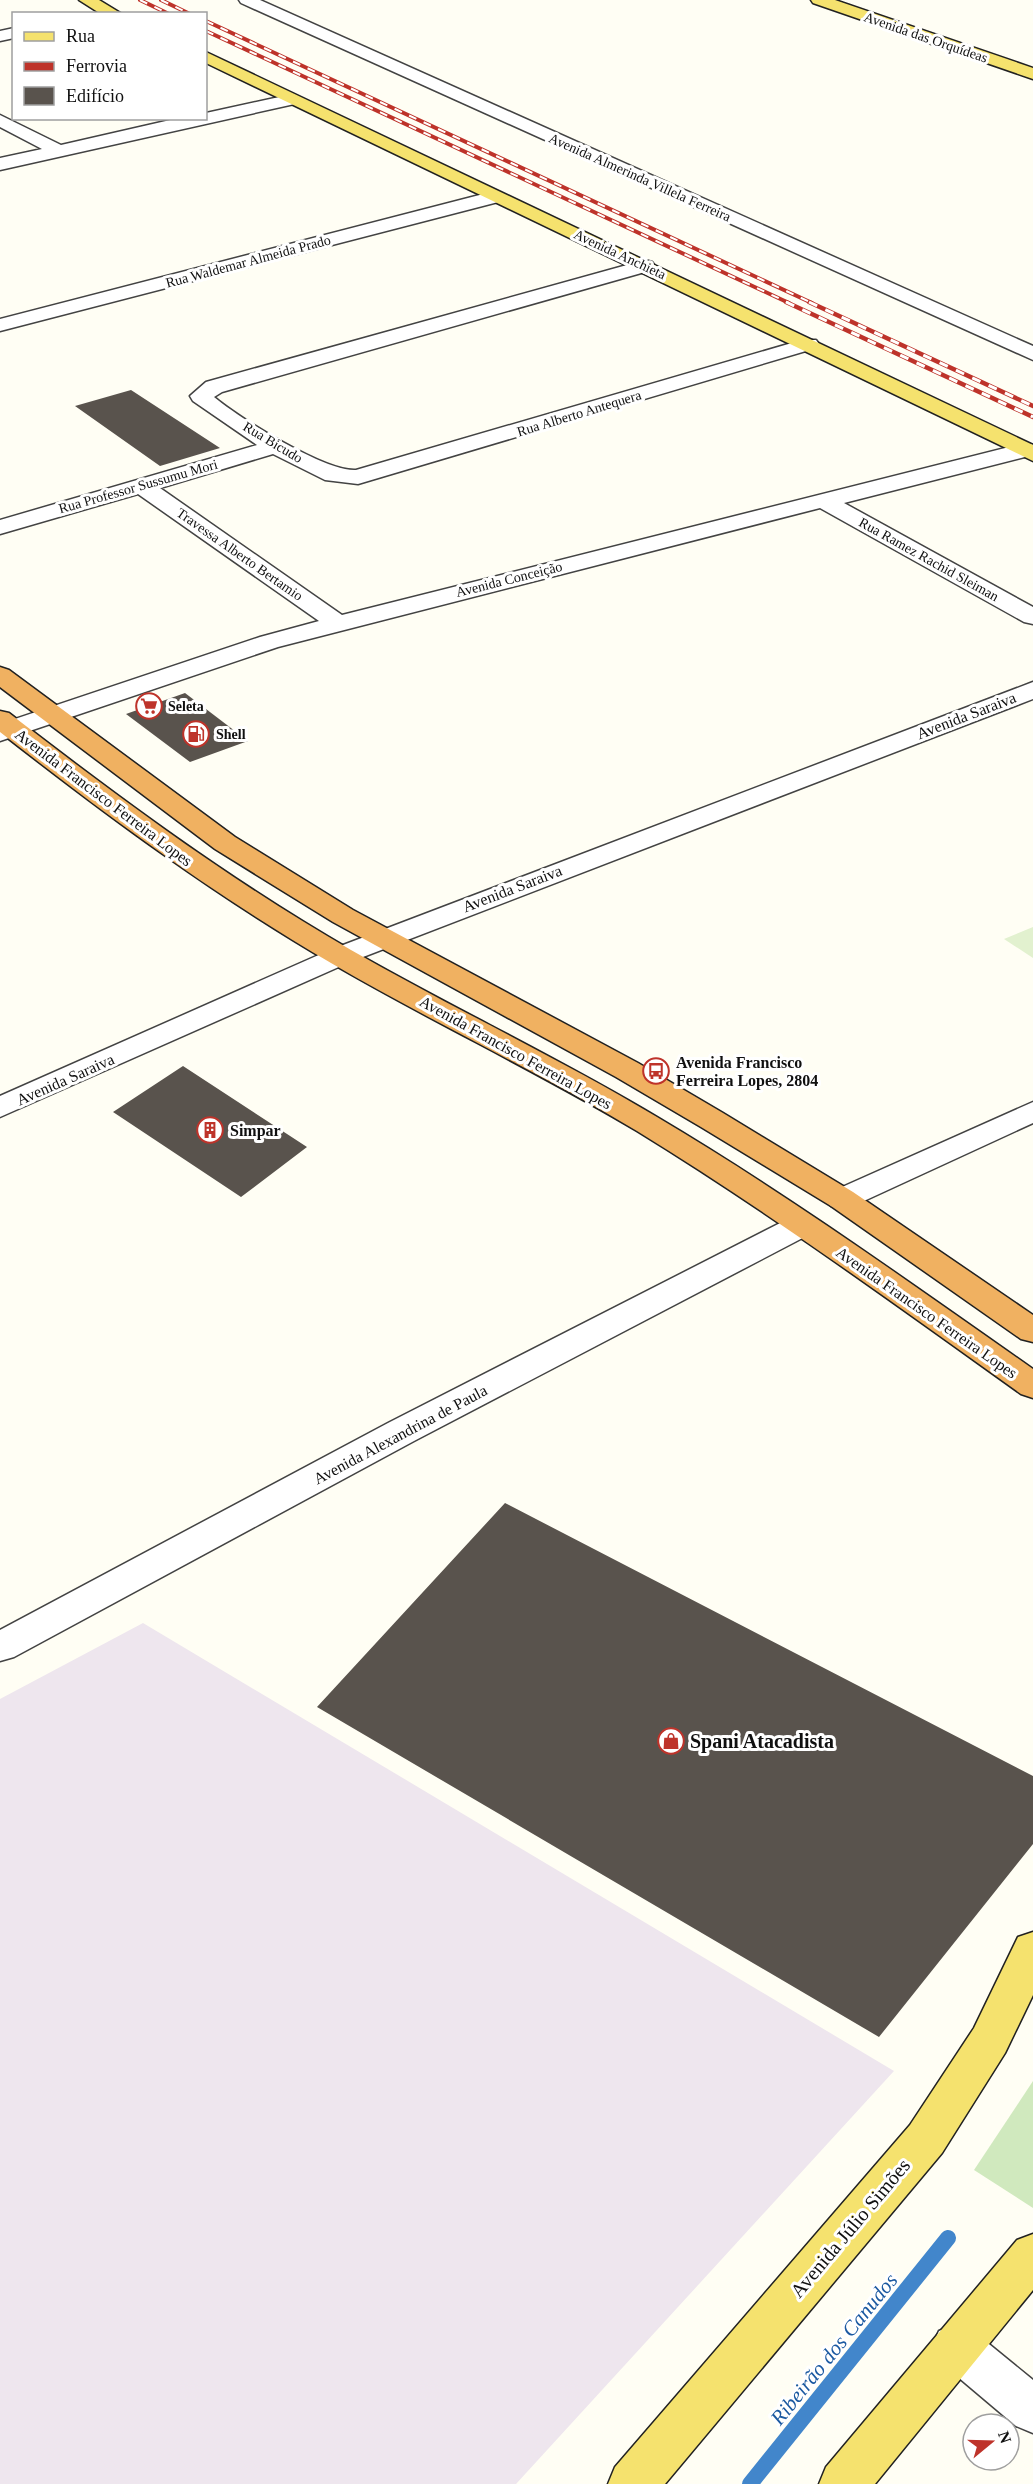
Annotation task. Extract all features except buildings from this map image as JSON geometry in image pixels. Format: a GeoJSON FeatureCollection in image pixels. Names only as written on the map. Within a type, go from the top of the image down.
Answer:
{"type":"FeatureCollection","features":[{"type":"Feature","properties":{"kind":"highway","name":"Avenida Francisco Ferreira Lopes"},"geometry":{"type":"LineString","coordinates":[[0,675],[225,843],[343,916],[627,1070],[842,1199],[1033,1331]]}},
{"type":"Feature","properties":{"kind":"highway","name":"Avenida Francisco Ferreira Lopes"},"geometry":{"type":"LineString","coordinates":[[4,726],[157,840],[237,893],[340,956],[645,1123],[802,1225],[1033,1386]]}},
{"type":"Feature","properties":{"kind":"main road"},"geometry":{"type":"LineString","coordinates":[[87,0],[109,12]]}},
{"type":"Feature","properties":{"kind":"main road","name":"Avenida das Orquídeas"},"geometry":{"type":"LineString","coordinates":[[819,0],[1033,74]]}},
{"type":"Feature","properties":{"kind":"main road","name":"Avenida Anchieta"},"geometry":{"type":"LineString","coordinates":[[207,57],[495,197],[809,344],[1029,452]]}},
{"type":"Feature","properties":{"kind":"main road","name":"Avenida Júlio Simões"},"geometry":{"type":"LineString","coordinates":[[633,2484],[926,2139],[990,2040],[1033,1949]]}},
{"type":"Feature","properties":{"kind":"main road"},"geometry":{"type":"LineString","coordinates":[[844,2484],[1033,2255]]}},
{"type":"Feature","properties":{"kind":"street","name":"Avenida Almerinda Villela Ferreira"},"geometry":{"type":"LineString","coordinates":[[247,0],[1033,354]]}},
{"type":"Feature","properties":{"kind":"street"},"geometry":{"type":"LineString","coordinates":[[207,118],[293,99]]}},
{"type":"Feature","properties":{"kind":"street"},"geometry":{"type":"LineString","coordinates":[[0,120],[59,151]]}},
{"type":"Feature","properties":{"kind":"street"},"geometry":{"type":"LineString","coordinates":[[0,164],[196,120]]}},
{"type":"Feature","properties":{"kind":"street","name":"Rua Waldemar Almeida Prado"},"geometry":{"type":"LineString","coordinates":[[0,325],[495,197]]}},
{"type":"Feature","properties":{"kind":"street","name":"Rua Bicudo"},"geometry":{"type":"LineString","coordinates":[[349,478],[321,471],[277,446],[201,396],[214,387],[645,266]]}},
{"type":"Feature","properties":{"kind":"street","name":"Rua Alberto Antequera"},"geometry":{"type":"LineString","coordinates":[[349,478],[380,473],[809,344]]}},
{"type":"Feature","properties":{"kind":"street","name":"Rua Professor Sussumu Mori"},"geometry":{"type":"LineString","coordinates":[[0,527],[277,446]]}},
{"type":"Feature","properties":{"kind":"street","name":"Avenida Conceição"},"geometry":{"type":"LineString","coordinates":[[4,726],[50,714],[269,642],[338,623],[1029,452]]}},
{"type":"Feature","properties":{"kind":"street","name":"Travessa Alberto Bertamio"},"geometry":{"type":"LineString","coordinates":[[141,485],[338,623]]}},
{"type":"Feature","properties":{"kind":"street","name":"Rua Ramez Rachid Sleiman"},"geometry":{"type":"LineString","coordinates":[[824,501],[1033,616]]}},
{"type":"Feature","properties":{"kind":"street","name":"Avenida Saraiva"},"geometry":{"type":"LineString","coordinates":[[0,1108],[384,938],[1033,690]]}},
{"type":"Feature","properties":{"kind":"street"},"geometry":{"type":"LineString","coordinates":[[842,1199],[1033,1111]]}},
{"type":"Feature","properties":{"kind":"street","name":"Avenida Alexandrina de Paula"},"geometry":{"type":"LineString","coordinates":[[0,1647],[401,1432],[802,1225]]}},
{"type":"Feature","properties":{"kind":"street"},"geometry":{"type":"LineString","coordinates":[[956,2346],[1033,2410]]}},
{"type":"Feature","properties":{"kind":"shaded area"},"geometry":{"type":"Polygon","coordinates":[[[143,1623],[894,2071],[516,2484],[0,2484],[0,1699],[143,1623]]]}},
{"type":"Feature","properties":{"kind":"green space"},"geometry":{"type":"Polygon","coordinates":[[[1033,927],[1033,958],[1004,939],[1033,927]]]}},
{"type":"Feature","properties":{"kind":"green space"},"geometry":{"type":"Polygon","coordinates":[[[1033,2081],[1033,2208],[974,2170],[1033,2081]]]}},
{"type":"Feature","properties":{"kind":"waterway","name":"Ribeirão dos Canudos"},"geometry":{"type":"LineString","coordinates":[[750,2484],[948,2238]]}},
{"type":"Feature","properties":{"kind":"railway"},"geometry":{"type":"LineString","coordinates":[[140,0],[165,12]]}},
{"type":"Feature","properties":{"kind":"railway"},"geometry":{"type":"LineString","coordinates":[[161,0],[186,12]]}},
{"type":"Feature","properties":{"kind":"railway"},"geometry":{"type":"LineString","coordinates":[[207,21],[812,303]]}},
{"type":"Feature","properties":{"kind":"railway"},"geometry":{"type":"LineString","coordinates":[[207,31],[789,303]]}},
{"type":"Feature","properties":{"kind":"railway"},"geometry":{"type":"LineString","coordinates":[[786,302],[1033,417]]}},
{"type":"Feature","properties":{"kind":"railway"},"geometry":{"type":"LineString","coordinates":[[809,302],[1033,406]]}},
{"type":"Feature","properties":{"kind":"place","name":"Seleta"},"geometry":{"type":"Point","coordinates":[149,706]}},
{"type":"Feature","properties":{"kind":"place","name":"Shell"},"geometry":{"type":"Point","coordinates":[196,734]}},
{"type":"Feature","properties":{"kind":"place","name":"Avenida Francisco Ferreira Lopes, 2804"},"geometry":{"type":"Point","coordinates":[656,1071]}},
{"type":"Feature","properties":{"kind":"place","name":"Simpar"},"geometry":{"type":"Point","coordinates":[210,1130]}},
{"type":"Feature","properties":{"kind":"place","name":"Spani Atacadista"},"geometry":{"type":"Point","coordinates":[671,1741]}}]}
